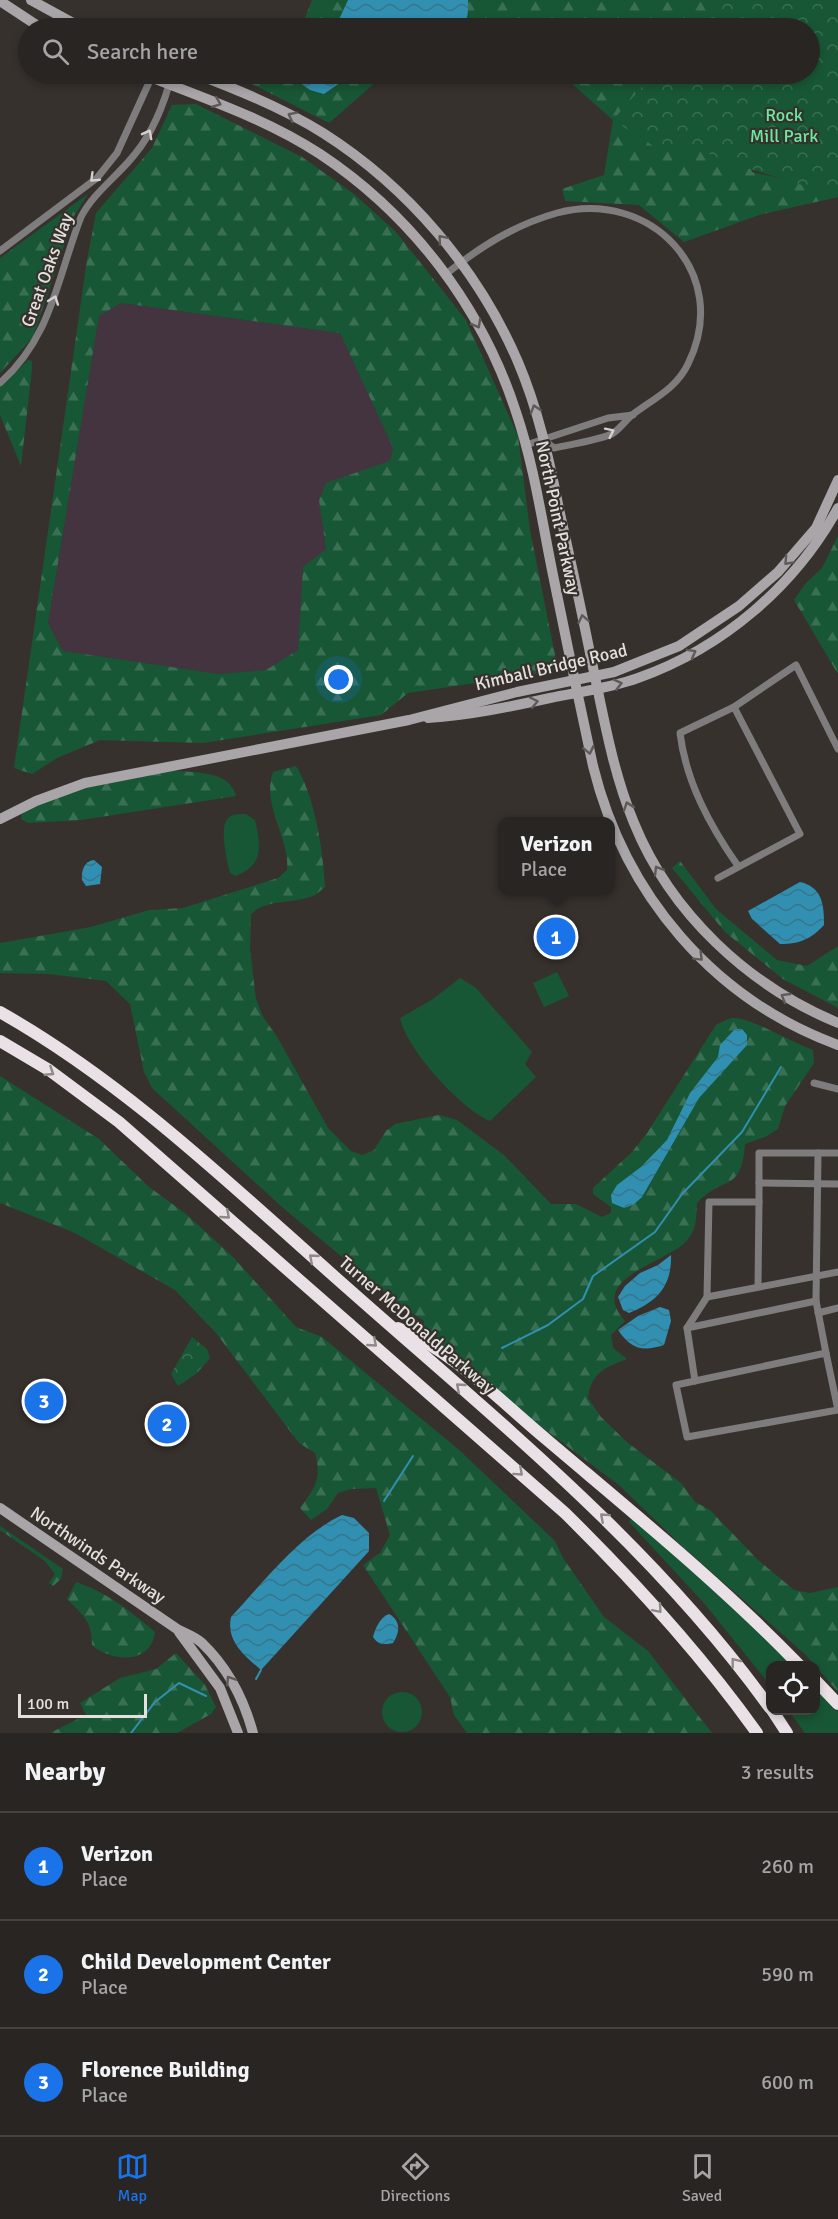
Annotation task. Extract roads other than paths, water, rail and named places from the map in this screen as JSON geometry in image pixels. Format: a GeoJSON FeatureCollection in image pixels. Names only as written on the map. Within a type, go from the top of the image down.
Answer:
{"type":"FeatureCollection","features":[{"type":"Feature","properties":{"kind":"highway","name":"Turner McDonald Parkway"},"geometry":{"type":"LineString","coordinates":[[0,1012],[66,1052],[130,1099],[612,1524],[697,1616],[766,1703]]}},
{"type":"Feature","properties":{"kind":"highway"},"geometry":{"type":"LineString","coordinates":[[0,1041],[49,1071],[119,1122],[565,1513],[634,1582],[671,1623],[757,1733]]}},
{"type":"Feature","properties":{"kind":"highway"},"geometry":{"type":"LineString","coordinates":[[386,1323],[436,1348],[479,1382],[722,1590],[796,1661]]}},
{"type":"Feature","properties":{"kind":"highway"},"geometry":{"type":"LineString","coordinates":[[820,1685],[838,1704]]}},
{"type":"Feature","properties":{"kind":"highway","name":"Turner McDonald Parkway"},"geometry":{"type":"LineString","coordinates":[[775,1715],[787,1733]]}},
{"type":"Feature","properties":{"kind":"street"},"geometry":{"type":"LineString","coordinates":[[31,0],[64,18]]}},
{"type":"Feature","properties":{"kind":"street"},"geometry":{"type":"LineString","coordinates":[[0,1],[26,18]]}},
{"type":"Feature","properties":{"kind":"street","name":"Great Oaks Way"},"geometry":{"type":"LineString","coordinates":[[0,251],[97,178],[117,153],[145,84]]}},
{"type":"Feature","properties":{"kind":"street","name":"Great Oaks Way"},"geometry":{"type":"LineString","coordinates":[[0,383],[29,352],[42,331],[63,276],[70,246],[90,201],[136,153],[149,133],[168,84]]}},
{"type":"Feature","properties":{"kind":"street","name":"North Point Parkway"},"geometry":{"type":"LineString","coordinates":[[181,84],[258,120],[328,160],[369,191],[401,221],[446,274],[464,300],[495,357],[510,393],[526,445],[597,784],[609,817]]}},
{"type":"Feature","properties":{"kind":"street","name":"North Point Parkway"},"geometry":{"type":"LineString","coordinates":[[219,84],[280,110],[348,150],[410,204],[461,262],[508,340],[529,391],[544,441],[613,758],[634,824],[650,856],[679,902],[742,967],[780,994],[838,1023]]}},
{"type":"Feature","properties":{"kind":"street"},"geometry":{"type":"LineString","coordinates":[[446,274],[492,240],[516,228],[558,213],[576,210],[604,211],[644,221],[669,237],[689,265],[695,281],[700,315],[688,363],[677,381],[658,399],[633,415],[613,433],[554,448],[544,441]]}},
{"type":"Feature","properties":{"kind":"street"},"geometry":{"type":"LineString","coordinates":[[526,445],[544,441],[551,435],[562,431],[608,418],[633,415]]}},
{"type":"Feature","properties":{"kind":"street","name":"Kimball Bridge Road"},"geometry":{"type":"LineString","coordinates":[[409,720],[447,708],[595,677],[634,666],[671,649],[739,606],[778,572],[816,528],[838,480]]}},
{"type":"Feature","properties":{"kind":"street","name":"Kimball Bridge Road"},"geometry":{"type":"LineString","coordinates":[[3,819],[61,791],[121,774],[409,720],[455,717],[621,684],[663,668],[702,648],[746,617],[786,582],[824,533],[838,508]]}},
{"type":"Feature","properties":{"kind":"street"},"geometry":{"type":"LineString","coordinates":[[738,867],[718,838],[690,779],[680,733],[734,707],[796,665],[838,749]]}},
{"type":"Feature","properties":{"kind":"street"},"geometry":{"type":"LineString","coordinates":[[718,878],[800,834],[734,707]]}},
{"type":"Feature","properties":{"kind":"street","name":"North Point Parkway"},"geometry":{"type":"LineString","coordinates":[[615,832],[640,884],[660,914],[706,964],[754,1003],[805,1032],[838,1045]]}},
{"type":"Feature","properties":{"kind":"street"},"geometry":{"type":"LineString","coordinates":[[660,914],[679,902]]}},
{"type":"Feature","properties":{"kind":"street"},"geometry":{"type":"LineString","coordinates":[[814,1083],[838,1089]]}},
{"type":"Feature","properties":{"kind":"street"},"geometry":{"type":"LineString","coordinates":[[758,1286],[759,1153],[838,1153]]}},
{"type":"Feature","properties":{"kind":"street"},"geometry":{"type":"LineString","coordinates":[[818,1153],[816,1301],[838,1410],[687,1437],[676,1385],[826,1353]]}},
{"type":"Feature","properties":{"kind":"street"},"geometry":{"type":"LineString","coordinates":[[759,1183],[838,1184]]}},
{"type":"Feature","properties":{"kind":"street"},"geometry":{"type":"LineString","coordinates":[[695,1381],[687,1328],[707,1297],[709,1202],[759,1202]]}},
{"type":"Feature","properties":{"kind":"street"},"geometry":{"type":"LineString","coordinates":[[707,1297],[838,1272]]}},
{"type":"Feature","properties":{"kind":"street"},"geometry":{"type":"LineString","coordinates":[[687,1328],[816,1301]]}},
{"type":"Feature","properties":{"kind":"street"},"geometry":{"type":"LineString","coordinates":[[818,1312],[838,1308]]}},
{"type":"Feature","properties":{"kind":"street"},"geometry":{"type":"LineString","coordinates":[[829,1364],[838,1362]]}},
{"type":"Feature","properties":{"kind":"street","name":"Northwinds Parkway"},"geometry":{"type":"LineString","coordinates":[[0,1508],[177,1629],[201,1641],[231,1680],[248,1714],[253,1733]]}},
{"type":"Feature","properties":{"kind":"street","name":"Northwinds Parkway"},"geometry":{"type":"LineString","coordinates":[[177,1629],[220,1688],[238,1733]]}},
{"type":"Feature","properties":{"kind":"water"},"geometry":{"type":"Polygon","coordinates":[[[348,0],[468,0],[466,18],[340,18],[348,0]]]}},
{"type":"Feature","properties":{"kind":"water"},"geometry":{"type":"Polygon","coordinates":[[[301,84],[338,84],[324,94],[310,90],[301,84]]]}},
{"type":"Feature","properties":{"kind":"water"},"geometry":{"type":"Polygon","coordinates":[[[94,860],[102,867],[100,884],[86,886],[82,880],[83,870],[88,862],[94,860]]]}},
{"type":"Feature","properties":{"kind":"water"},"geometry":{"type":"Polygon","coordinates":[[[800,882],[807,884],[817,892],[822,903],[824,925],[805,940],[780,944],[752,919],[748,911],[800,882]]]}},
{"type":"Feature","properties":{"kind":"water"},"geometry":{"type":"Polygon","coordinates":[[[735,1029],[742,1029],[747,1035],[747,1045],[699,1098],[642,1197],[633,1205],[624,1208],[612,1203],[611,1195],[617,1185],[641,1167],[667,1140],[690,1093],[718,1057],[720,1045],[735,1029]]]}},
{"type":"Feature","properties":{"kind":"water"},"geometry":{"type":"Polygon","coordinates":[[[671,1255],[669,1276],[655,1298],[629,1313],[623,1310],[618,1297],[625,1286],[640,1273],[658,1265],[671,1255]]]}},
{"type":"Feature","properties":{"kind":"water"},"geometry":{"type":"Polygon","coordinates":[[[660,1307],[669,1310],[671,1321],[664,1345],[649,1348],[638,1347],[632,1345],[618,1330],[638,1316],[660,1307]]]}},
{"type":"Feature","properties":{"kind":"water"},"geometry":{"type":"Polygon","coordinates":[[[342,1515],[354,1518],[369,1533],[369,1551],[261,1670],[243,1653],[234,1640],[230,1626],[231,1617],[296,1547],[342,1515]]]}},
{"type":"Feature","properties":{"kind":"water"},"geometry":{"type":"Polygon","coordinates":[[[389,1614],[396,1620],[397,1635],[393,1643],[382,1644],[373,1637],[381,1620],[389,1614]]]}},
{"type":"Feature","properties":{"kind":"waterway"},"geometry":{"type":"LineString","coordinates":[[502,1348],[548,1325],[583,1299],[593,1276],[655,1232],[682,1194],[742,1132],[781,1067]]}},
{"type":"Feature","properties":{"kind":"waterway"},"geometry":{"type":"LineString","coordinates":[[384,1501],[413,1456]]}},
{"type":"Feature","properties":{"kind":"waterway"},"geometry":{"type":"LineString","coordinates":[[256,1679],[261,1670]]}},
{"type":"Feature","properties":{"kind":"waterway"},"geometry":{"type":"LineString","coordinates":[[131,1733],[155,1702],[179,1683],[206,1696]]}},
{"type":"Feature","properties":{"kind":"place","name":"Verizon"},"geometry":{"type":"Point","coordinates":[556,937]}},
{"type":"Feature","properties":{"kind":"place","name":"Florence Building"},"geometry":{"type":"Point","coordinates":[44,1401]}},
{"type":"Feature","properties":{"kind":"place","name":"Child Development Center"},"geometry":{"type":"Point","coordinates":[167,1424]}},
{"type":"Feature","properties":{"kind":"park label","name":"Rock Mill Park"},"geometry":{"type":"Point","coordinates":[784,125]}}]}
